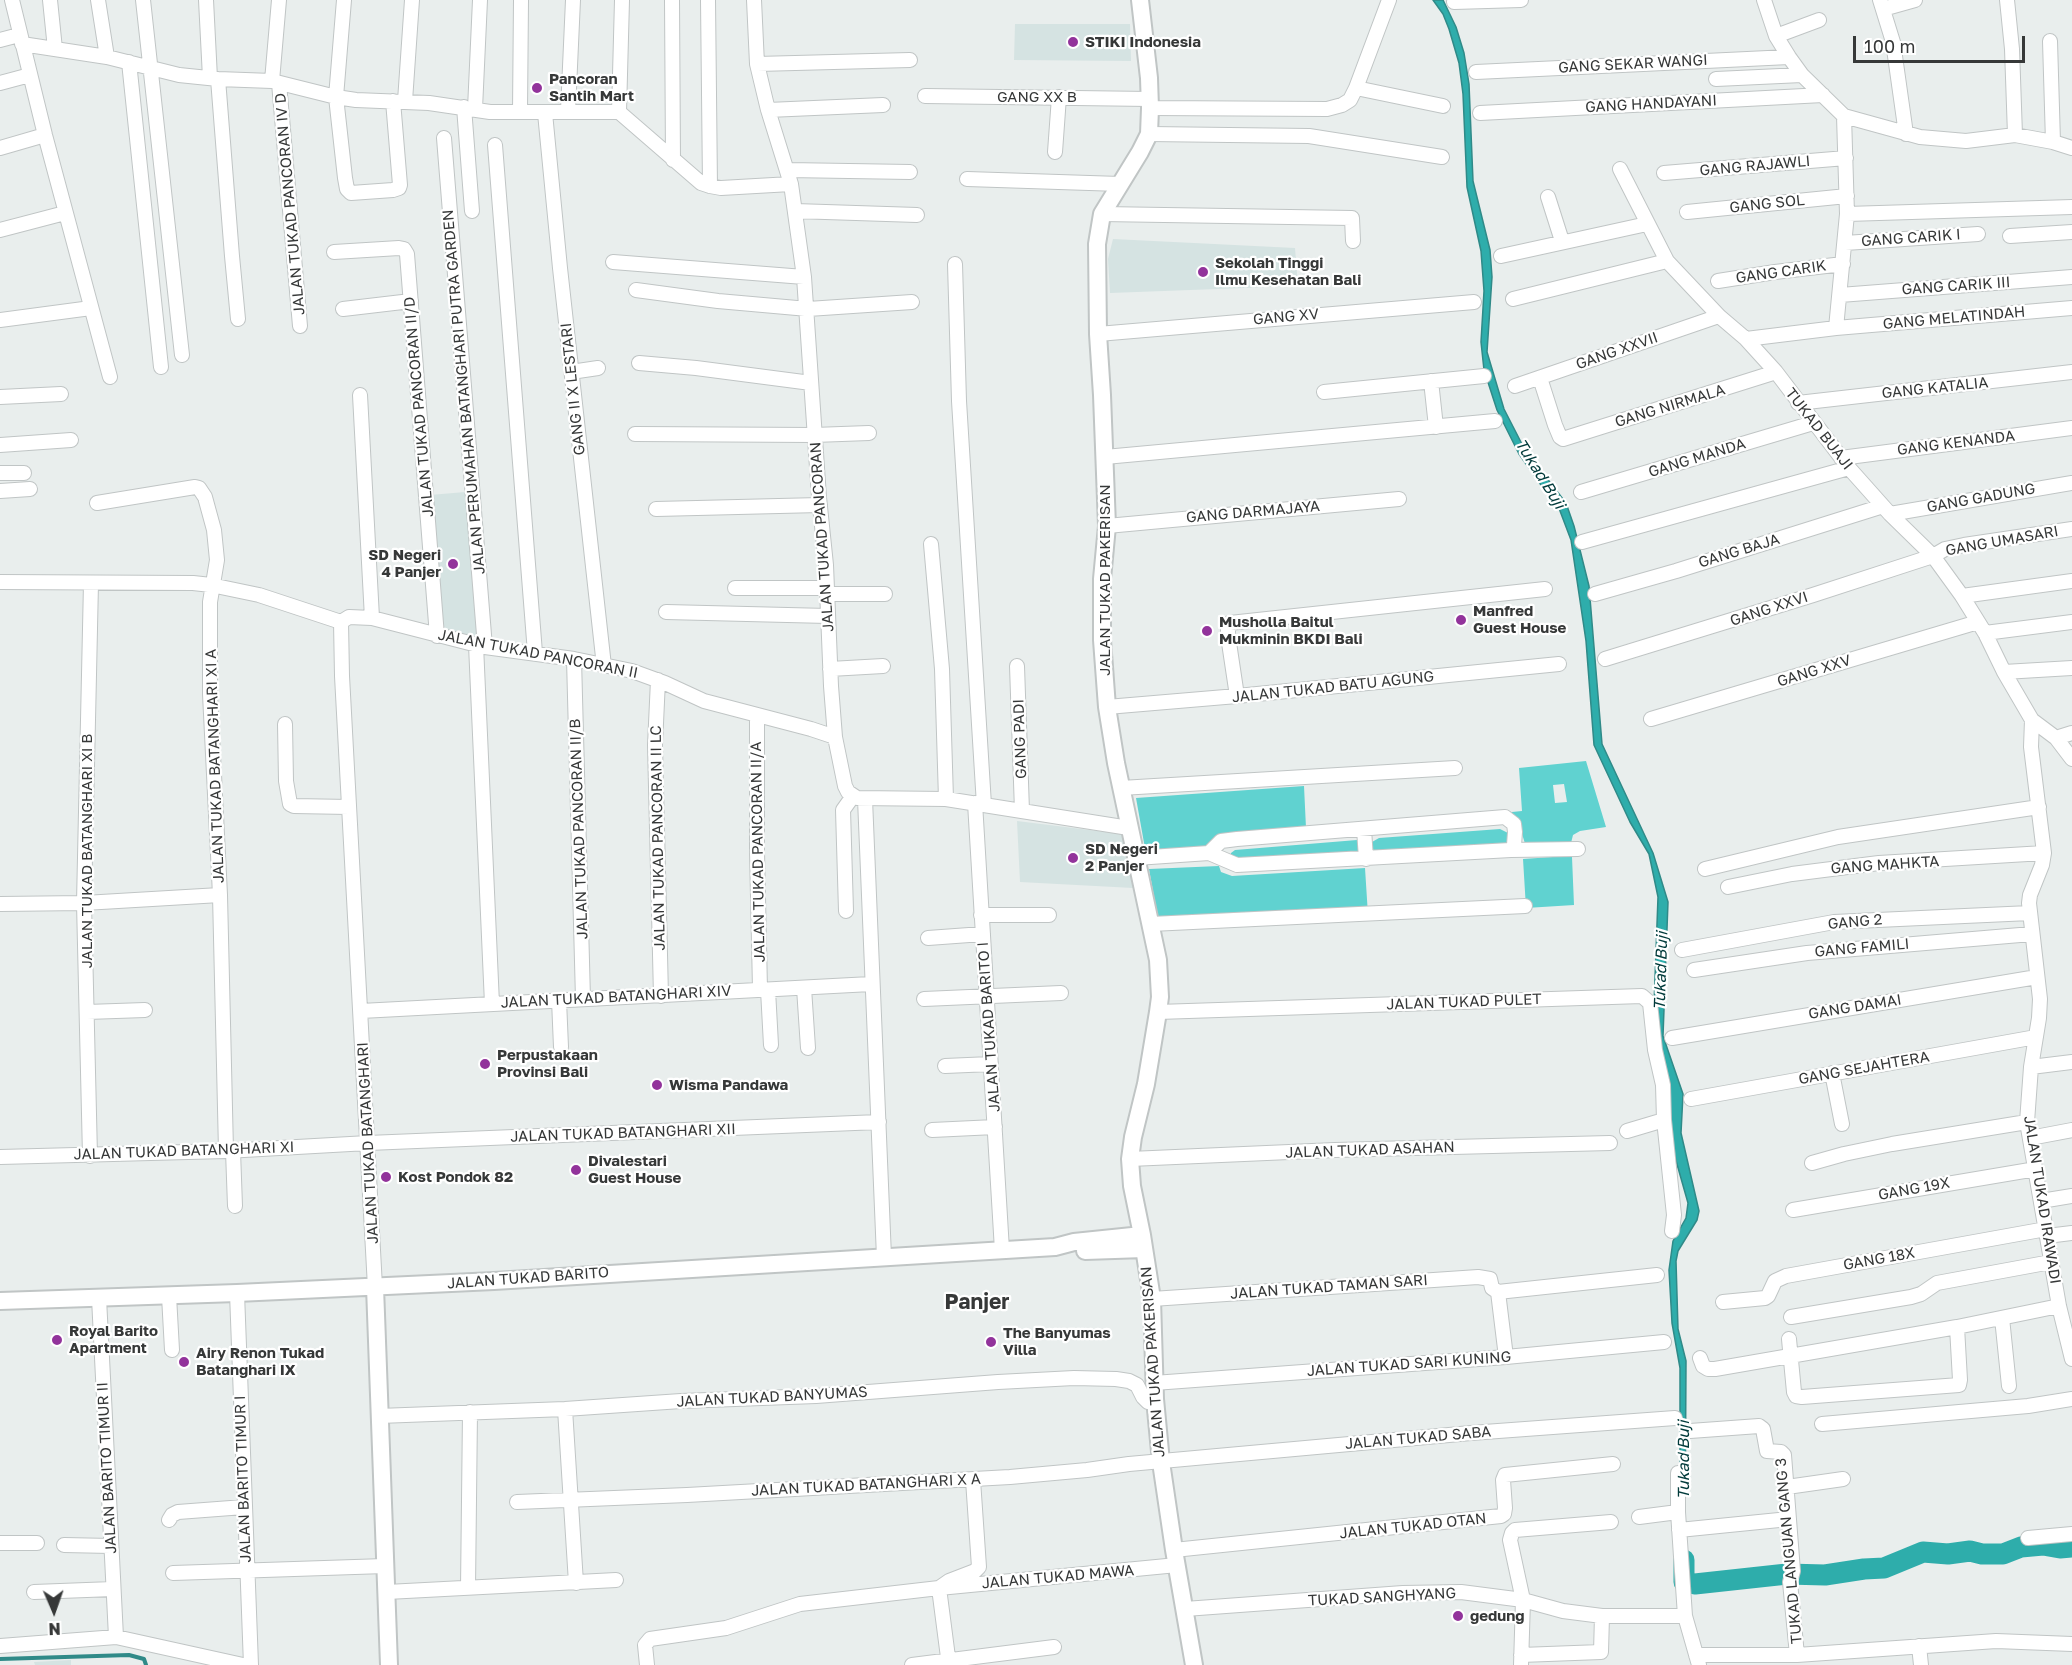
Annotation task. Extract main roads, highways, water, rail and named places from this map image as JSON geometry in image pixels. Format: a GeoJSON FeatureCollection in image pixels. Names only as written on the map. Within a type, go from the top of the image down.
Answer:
{"type":"FeatureCollection","features":[{"type":"Feature","properties":{"kind":"water"},"geometry":{"type":"Polygon","coordinates":[[[1433,0],[1443,0],[1456,27],[1464,53],[1469,84],[1473,181],[1490,250],[1492,277],[1487,352],[1504,409],[1525,450],[1566,503],[1574,526],[1589,586],[1602,744],[1653,853],[1668,902],[1663,1036],[1683,1094],[1681,1133],[1699,1211],[1697,1220],[1678,1251],[1676,1261],[1678,1329],[1686,1361],[1685,1542],[1680,1502],[1680,1368],[1672,1323],[1669,1270],[1673,1241],[1686,1218],[1688,1203],[1671,1143],[1670,1083],[1659,1049],[1654,1005],[1658,897],[1649,854],[1630,822],[1594,745],[1586,641],[1571,540],[1557,503],[1519,454],[1497,410],[1484,370],[1481,342],[1484,291],[1481,251],[1467,187],[1463,94],[1459,63],[1443,14],[1433,0]]]}},
{"type":"Feature","properties":{"kind":"waterway","name":"Tukad Buji"},"geometry":{"type":"LineString","coordinates":[[1684,1560],[1684,1582],[1695,1584],[1787,1574],[1825,1575],[1884,1568],[1923,1552],[1948,1554],[1970,1551],[1982,1554],[2003,1554],[2021,1547],[2043,1545],[2060,1548],[2072,1547]]}},
{"type":"Feature","properties":{"kind":"waterway"},"geometry":{"type":"LineString","coordinates":[[0,1659],[129,1655],[144,1659],[146,1665]]}},
{"type":"Feature","properties":{"kind":"place","name":"STIKI Indonesia"},"geometry":{"type":"Point","coordinates":[1073,42]}},
{"type":"Feature","properties":{"kind":"place","name":"Pancoran Santih Mart"},"geometry":{"type":"Point","coordinates":[537,88]}},
{"type":"Feature","properties":{"kind":"place","name":"Sekolah Tinggi Ilmu Kesehatan Bali"},"geometry":{"type":"Point","coordinates":[1203,272]}},
{"type":"Feature","properties":{"kind":"place","name":"SD Negeri 4 Panjer"},"geometry":{"type":"Point","coordinates":[453,564]}},
{"type":"Feature","properties":{"kind":"place","name":"Manfred Guest House"},"geometry":{"type":"Point","coordinates":[1461,620]}},
{"type":"Feature","properties":{"kind":"place","name":"Musholla Baitul Mukminin BKDI Bali"},"geometry":{"type":"Point","coordinates":[1207,631]}},
{"type":"Feature","properties":{"kind":"place","name":"SD Negeri 2 Panjer"},"geometry":{"type":"Point","coordinates":[1073,858]}},
{"type":"Feature","properties":{"kind":"place","name":"Perpustakaan Provinsi Bali"},"geometry":{"type":"Point","coordinates":[485,1064]}},
{"type":"Feature","properties":{"kind":"place","name":"Wisma Pandawa"},"geometry":{"type":"Point","coordinates":[657,1085]}},
{"type":"Feature","properties":{"kind":"place","name":"Divalestari Guest House"},"geometry":{"type":"Point","coordinates":[576,1170]}},
{"type":"Feature","properties":{"kind":"place","name":"Kost Pondok 82"},"geometry":{"type":"Point","coordinates":[386,1177]}},
{"type":"Feature","properties":{"kind":"place","name":"Royal Barito Apartment"},"geometry":{"type":"Point","coordinates":[57,1340]}},
{"type":"Feature","properties":{"kind":"place","name":"The Banyumas Villa"},"geometry":{"type":"Point","coordinates":[991,1342]}},
{"type":"Feature","properties":{"kind":"place","name":"Airy Renon Tukad Batanghari IX"},"geometry":{"type":"Point","coordinates":[184,1362]}},
{"type":"Feature","properties":{"kind":"place","name":"gedung"},"geometry":{"type":"Point","coordinates":[1458,1616]}},
{"type":"Feature","properties":{"kind":"district","name":"Panjer"},"geometry":{"type":"Point","coordinates":[977,1302]}}]}
